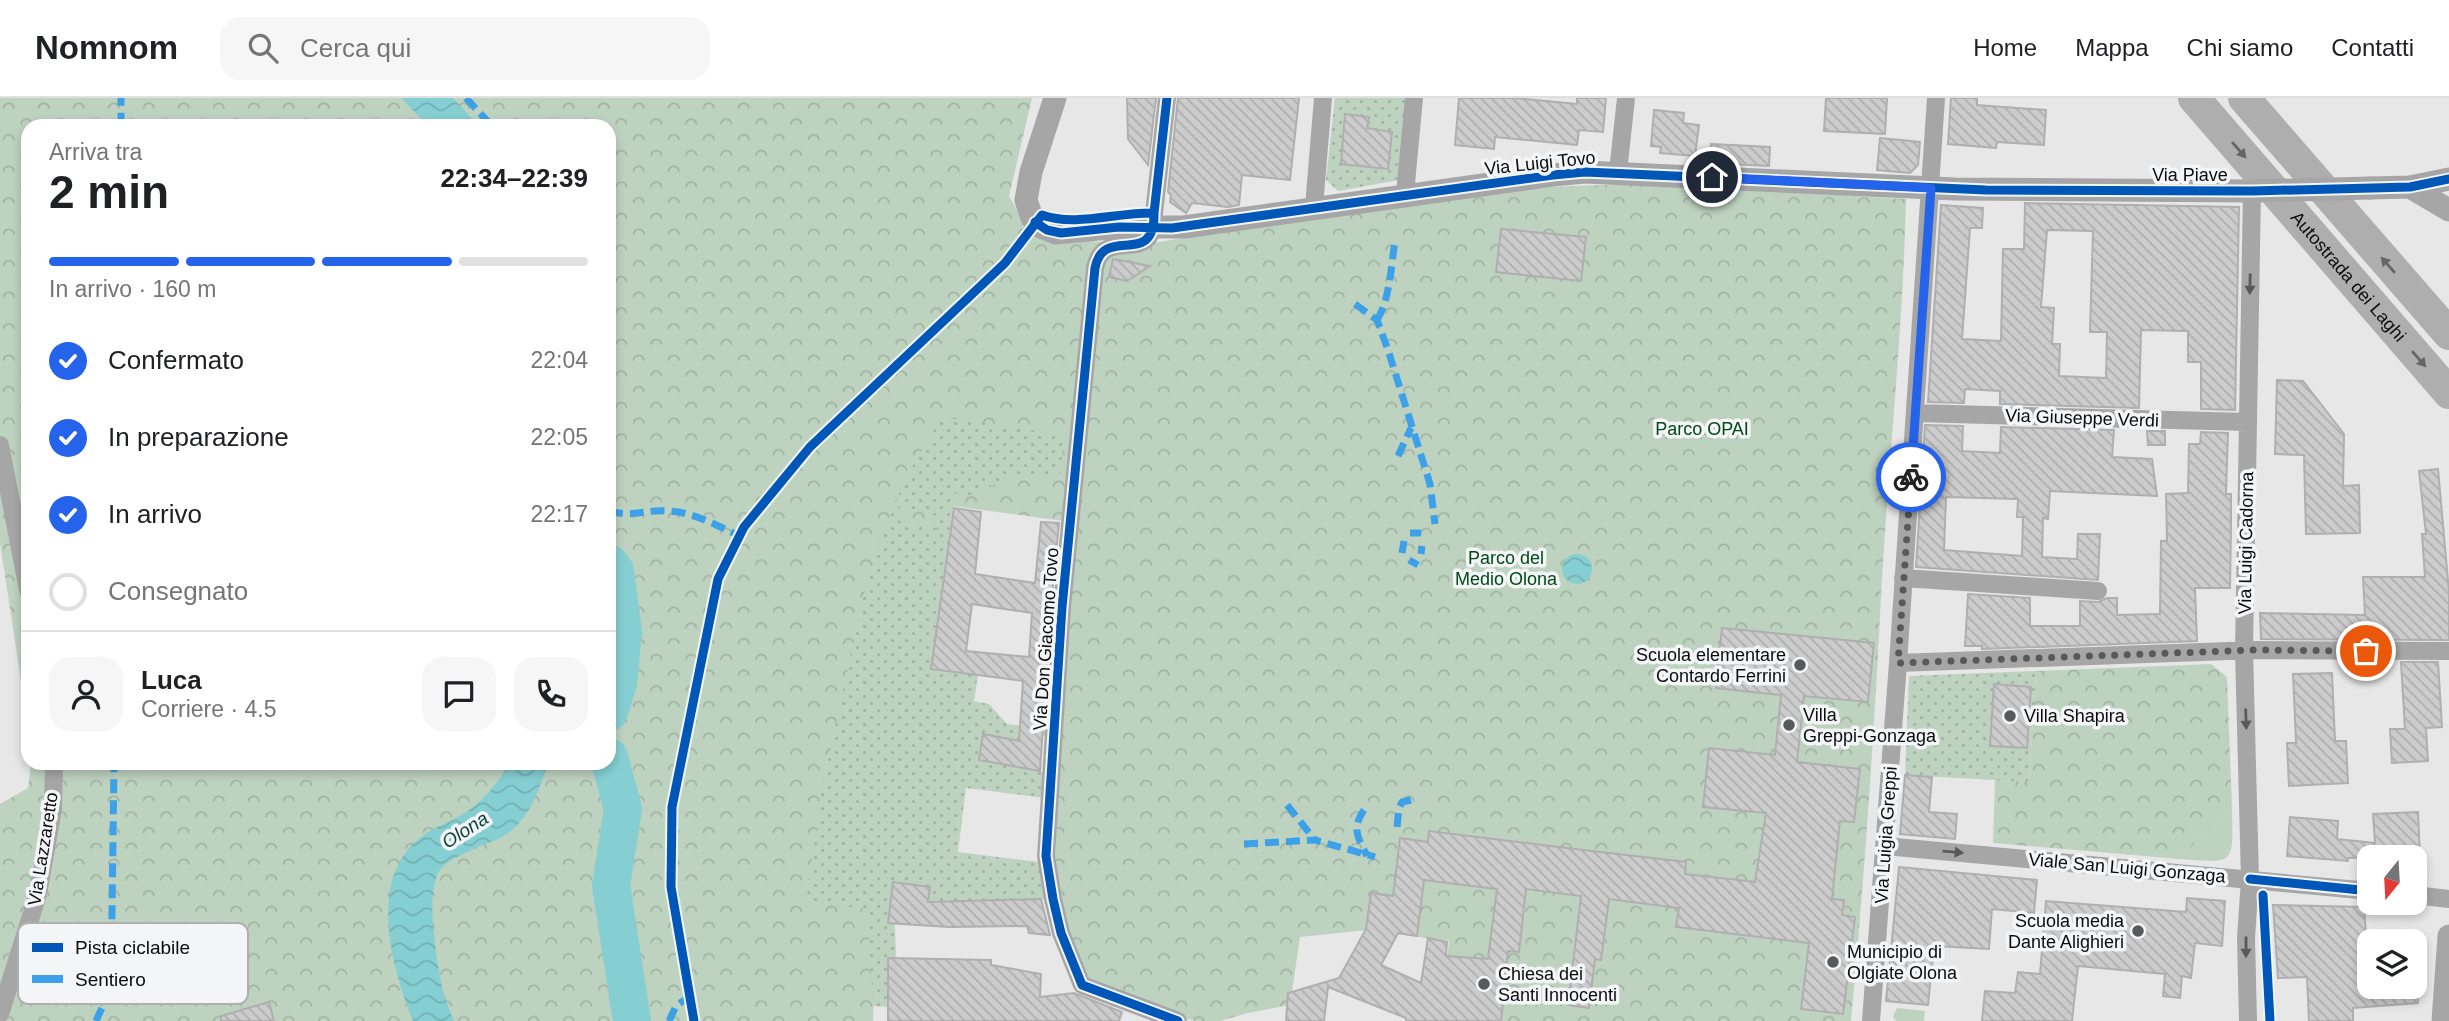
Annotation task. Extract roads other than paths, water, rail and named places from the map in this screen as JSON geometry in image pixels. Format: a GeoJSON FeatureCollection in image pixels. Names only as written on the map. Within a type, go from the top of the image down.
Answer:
{"type":"FeatureCollection","features":[{"type":"Feature","properties":{"kind":"highway","name":"Autostrada dei Laghi"},"geometry":{"type":"LineString","coordinates":[[2194,98],[2449,393]]}},
{"type":"Feature","properties":{"kind":"highway"},"geometry":{"type":"LineString","coordinates":[[2244,98],[2449,334]]}},
{"type":"Feature","properties":{"kind":"street","name":"Via Luigi Tovo"},"geometry":{"type":"LineString","coordinates":[[1055,98],[1028,185],[1026,204],[1032,218],[1041,227],[1056,233],[1119,227],[1184,227],[1563,173],[1618,172],[1931,188]]}},
{"type":"Feature","properties":{"kind":"street"},"geometry":{"type":"LineString","coordinates":[[1154,228],[1167,98]]}},
{"type":"Feature","properties":{"kind":"street"},"geometry":{"type":"LineString","coordinates":[[1314,207],[1323,98]]}},
{"type":"Feature","properties":{"kind":"street"},"geometry":{"type":"LineString","coordinates":[[1405,194],[1415,98]]}},
{"type":"Feature","properties":{"kind":"street"},"geometry":{"type":"LineString","coordinates":[[1618,172],[1626,98]]}},
{"type":"Feature","properties":{"kind":"street","name":"Via Luigia Greppi"},"geometry":{"type":"LineString","coordinates":[[1871,1021],[1936,98]]}},
{"type":"Feature","properties":{"kind":"street","name":"Via Piave"},"geometry":{"type":"LineString","coordinates":[[1931,188],[2252,191],[2410,187],[2449,179]]}},
{"type":"Feature","properties":{"kind":"street"},"geometry":{"type":"LineString","coordinates":[[2410,187],[2449,209]]}},
{"type":"Feature","properties":{"kind":"street","name":"Via Luigi Cadorna"},"geometry":{"type":"LineString","coordinates":[[2248,1021],[2246,938],[2250,878],[2244,650],[2252,191]]}},
{"type":"Feature","properties":{"kind":"street","name":"Via Don Giacomo Tovo"},"geometry":{"type":"LineString","coordinates":[[1154,228],[1147,241],[1110,248],[1101,253],[1096,262],[1062,607],[1046,856],[1061,933],[1082,985],[1178,1021]]}},
{"type":"Feature","properties":{"kind":"street","name":"Via Giuseppe Verdi"},"geometry":{"type":"LineString","coordinates":[[1915,413],[2248,422]]}},
{"type":"Feature","properties":{"kind":"street"},"geometry":{"type":"LineString","coordinates":[[0,445],[21,554]]}},
{"type":"Feature","properties":{"kind":"street"},"geometry":{"type":"LineString","coordinates":[[1903,578],[2098,591]]}},
{"type":"Feature","properties":{"kind":"street"},"geometry":{"type":"LineString","coordinates":[[1898,663],[2244,650],[2449,651]]}},
{"type":"Feature","properties":{"kind":"street","name":"Via Lazzaretto"},"geometry":{"type":"LineString","coordinates":[[29,923],[38,894],[53,809],[54,770]]}},
{"type":"Feature","properties":{"kind":"street","name":"Viale San Luigi Gonzaga"},"geometry":{"type":"LineString","coordinates":[[1885,846],[2357,890]]}},
{"type":"Feature","properties":{"kind":"street"},"geometry":{"type":"LineString","coordinates":[[2427,896],[2449,899]]}},
{"type":"Feature","properties":{"kind":"street"},"geometry":{"type":"LineString","coordinates":[[2443,1021],[2449,936]]}},
{"type":"Feature","properties":{"kind":"street","name":"Via Lazzaretto"},"geometry":{"type":"LineString","coordinates":[[0,1014],[18,957]]}},
{"type":"Feature","properties":{"kind":"water"},"geometry":{"type":"Polygon","coordinates":[[[401,98],[453,98],[472,119],[421,119],[401,98]]]}},
{"type":"Feature","properties":{"kind":"water"},"geometry":{"type":"Polygon","coordinates":[[[1577,554],[1588,558],[1592,569],[1588,580],[1577,584],[1566,580],[1562,569],[1566,558],[1577,554]]]}},
{"type":"Feature","properties":{"kind":"water"},"geometry":{"type":"Polygon","coordinates":[[[505,770],[545,770],[527,813],[513,829],[454,859],[440,870],[433,892],[435,940],[443,990],[454,1021],[413,1021],[392,951],[389,900],[394,876],[404,855],[421,837],[474,806],[505,770]]]}},
{"type":"Feature","properties":{"kind":"waterway","name":"Olona"},"geometry":{"type":"LineString","coordinates":[[616,579],[623,632],[616,689]]}},
{"type":"Feature","properties":{"kind":"waterway","name":"Olona"},"geometry":{"type":"LineString","coordinates":[[612,770],[623,809],[611,885],[632,1021]]}},
{"type":"Feature","properties":{"kind":"place","name":"Scuola elementare Contardo Ferrini"},"geometry":{"type":"Point","coordinates":[1800,665]}},
{"type":"Feature","properties":{"kind":"place","name":"Villa Shapira"},"geometry":{"type":"Point","coordinates":[2010,716]}},
{"type":"Feature","properties":{"kind":"place","name":"Villa Greppi-Gonzaga"},"geometry":{"type":"Point","coordinates":[1789,725]}},
{"type":"Feature","properties":{"kind":"place","name":"Scuola media Dante Alighieri"},"geometry":{"type":"Point","coordinates":[2138,931]}},
{"type":"Feature","properties":{"kind":"place","name":"Municipio di Olgiate Olona"},"geometry":{"type":"Point","coordinates":[1833,962]}},
{"type":"Feature","properties":{"kind":"place","name":"Chiesa dei Santi Innocenti"},"geometry":{"type":"Point","coordinates":[1484,984]}},
{"type":"Feature","properties":{"kind":"park label","name":"Parco OPAI"},"geometry":{"type":"Point","coordinates":[1702,429]}},
{"type":"Feature","properties":{"kind":"park label","name":"Parco del Medio Olona"},"geometry":{"type":"Point","coordinates":[1506,568]}}]}
